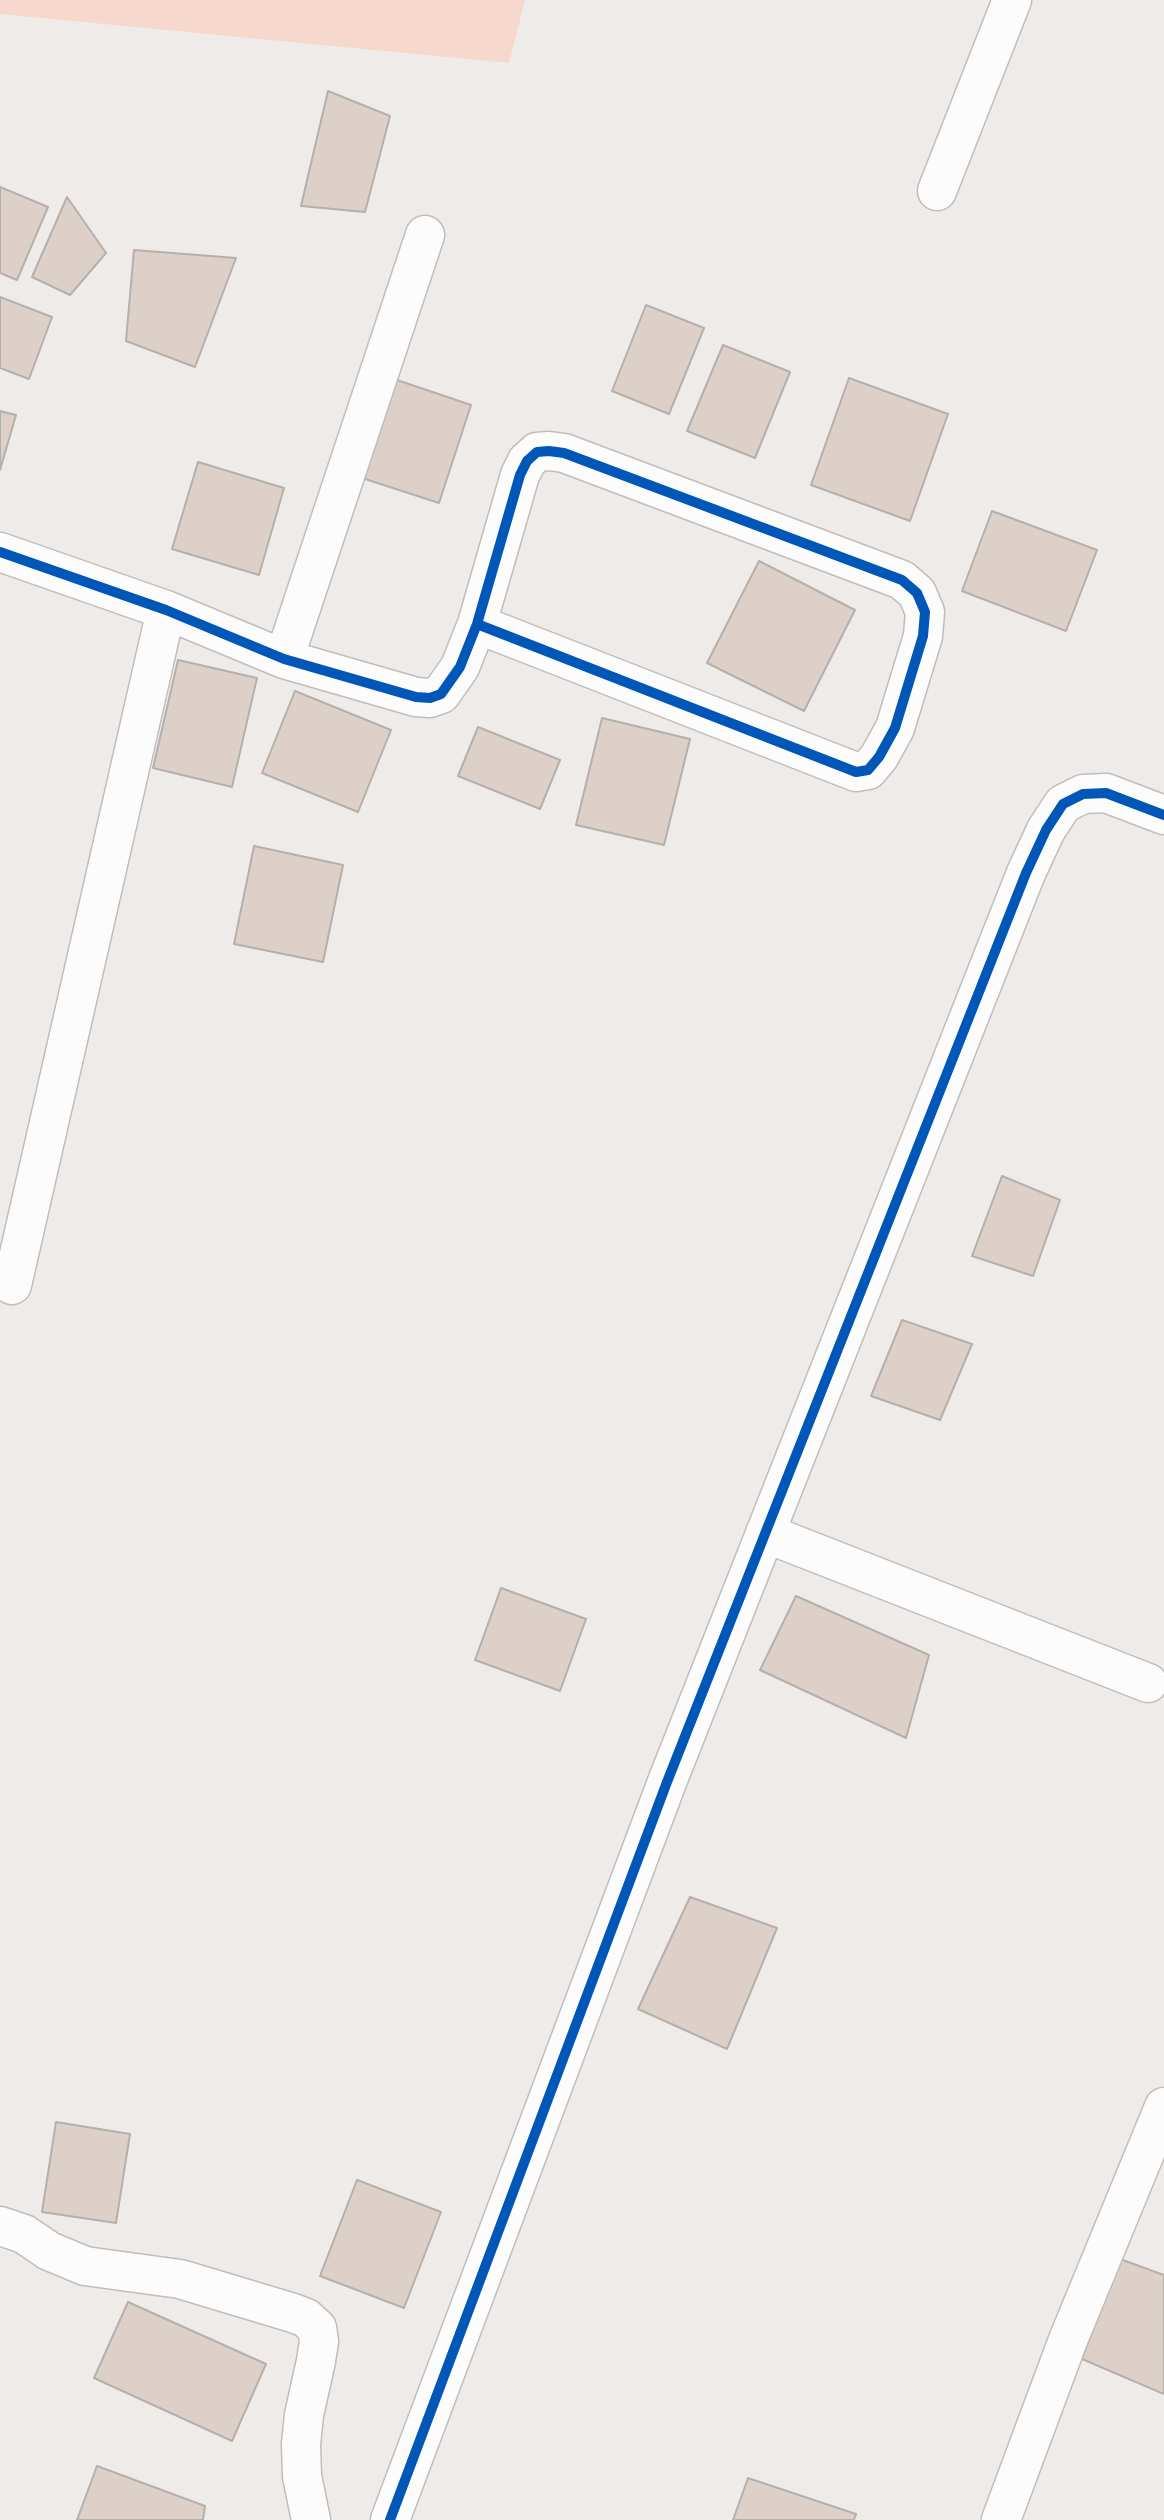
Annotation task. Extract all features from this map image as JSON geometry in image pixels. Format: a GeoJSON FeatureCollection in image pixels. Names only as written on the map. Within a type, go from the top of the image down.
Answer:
{"type":"FeatureCollection","features":[{"type":"Feature","properties":{"kind":"street"},"geometry":{"type":"LineString","coordinates":[[937,191],[1012,0]]}},
{"type":"Feature","properties":{"kind":"street"},"geometry":{"type":"LineString","coordinates":[[284,659],[425,235]]}},
{"type":"Feature","properties":{"kind":"street"},"geometry":{"type":"LineString","coordinates":[[0,552],[166,610],[284,659],[416,697],[430,698],[441,694],[460,667],[477,624],[520,475],[527,461],[537,453],[549,451],[577,458],[902,580],[918,593],[925,612],[923,636],[895,728],[879,757],[868,770],[856,772],[477,624]]}},
{"type":"Feature","properties":{"kind":"street"},"geometry":{"type":"LineString","coordinates":[[12,1286],[166,610]]}},
{"type":"Feature","properties":{"kind":"street"},"geometry":{"type":"LineString","coordinates":[[390,2520],[667,1782],[1026,873],[1046,830],[1063,804],[1083,794],[1106,793],[1164,815]]}},
{"type":"Feature","properties":{"kind":"street"},"geometry":{"type":"LineString","coordinates":[[765,1533],[1149,1683]]}},
{"type":"Feature","properties":{"kind":"street"},"geometry":{"type":"LineString","coordinates":[[1001,2520],[1068,2340],[1164,2107]]}},
{"type":"Feature","properties":{"kind":"street"},"geometry":{"type":"LineString","coordinates":[[0,2226],[24,2234],[49,2251],[85,2266],[180,2279],[293,2313],[317,2328],[319,2341],[301,2444],[302,2476],[311,2520]]}},
{"type":"Feature","properties":{"kind":"shaded area"},"geometry":{"type":"Polygon","coordinates":[[[0,0],[525,0],[509,63],[0,14],[0,0]]]}},
{"type":"Feature","properties":{"kind":"building"},"geometry":{"type":"Polygon","coordinates":[[[328,91],[390,116],[365,212],[301,206],[328,91]]]}},
{"type":"Feature","properties":{"kind":"building"},"geometry":{"type":"Polygon","coordinates":[[[0,187],[48,207],[17,280],[0,273],[0,187]]]}},
{"type":"Feature","properties":{"kind":"building"},"geometry":{"type":"Polygon","coordinates":[[[67,197],[106,253],[70,295],[32,277],[67,197]]]}},
{"type":"Feature","properties":{"kind":"building"},"geometry":{"type":"Polygon","coordinates":[[[134,250],[236,258],[195,367],[126,341],[134,250]]]}},
{"type":"Feature","properties":{"kind":"building"},"geometry":{"type":"Polygon","coordinates":[[[0,297],[52,317],[29,379],[0,368],[0,297]]]}},
{"type":"Feature","properties":{"kind":"building"},"geometry":{"type":"Polygon","coordinates":[[[646,305],[704,328],[669,414],[612,391],[646,305]]]}},
{"type":"Feature","properties":{"kind":"building"},"geometry":{"type":"Polygon","coordinates":[[[723,345],[790,372],[755,458],[687,431],[723,345]]]}},
{"type":"Feature","properties":{"kind":"building"},"geometry":{"type":"Polygon","coordinates":[[[849,378],[948,414],[910,521],[811,485],[849,378]]]}},
{"type":"Feature","properties":{"kind":"building"},"geometry":{"type":"Polygon","coordinates":[[[394,379],[471,405],[439,503],[362,478],[394,379]]]}},
{"type":"Feature","properties":{"kind":"building"},"geometry":{"type":"Polygon","coordinates":[[[0,411],[16,415],[0,470],[0,411]]]}},
{"type":"Feature","properties":{"kind":"building"},"geometry":{"type":"Polygon","coordinates":[[[198,462],[284,488],[259,575],[172,549],[198,462]]]}},
{"type":"Feature","properties":{"kind":"building"},"geometry":{"type":"Polygon","coordinates":[[[992,511],[1097,550],[1066,631],[962,591],[992,511]]]}},
{"type":"Feature","properties":{"kind":"building"},"geometry":{"type":"Polygon","coordinates":[[[759,561],[855,610],[804,711],[707,663],[759,561]]]}},
{"type":"Feature","properties":{"kind":"building"},"geometry":{"type":"Polygon","coordinates":[[[178,660],[257,678],[232,787],[153,768],[178,660]]]}},
{"type":"Feature","properties":{"kind":"building"},"geometry":{"type":"Polygon","coordinates":[[[295,691],[391,730],[358,812],[262,773],[295,691]]]}},
{"type":"Feature","properties":{"kind":"building"},"geometry":{"type":"Polygon","coordinates":[[[602,718],[690,739],[664,845],[576,825],[602,718]]]}},
{"type":"Feature","properties":{"kind":"building"},"geometry":{"type":"Polygon","coordinates":[[[478,727],[560,760],[540,809],[458,776],[478,727]]]}},
{"type":"Feature","properties":{"kind":"building"},"geometry":{"type":"Polygon","coordinates":[[[254,846],[343,865],[323,962],[234,944],[254,846]]]}},
{"type":"Feature","properties":{"kind":"building"},"geometry":{"type":"Polygon","coordinates":[[[1002,1176],[1060,1200],[1033,1276],[972,1256],[1002,1176]]]}},
{"type":"Feature","properties":{"kind":"building"},"geometry":{"type":"Polygon","coordinates":[[[902,1320],[972,1344],[940,1420],[871,1396],[902,1320]]]}},
{"type":"Feature","properties":{"kind":"building"},"geometry":{"type":"Polygon","coordinates":[[[501,1588],[586,1619],[560,1691],[475,1660],[501,1588]]]}},
{"type":"Feature","properties":{"kind":"building"},"geometry":{"type":"Polygon","coordinates":[[[796,1596],[929,1655],[906,1738],[760,1670],[796,1596]]]}},
{"type":"Feature","properties":{"kind":"building"},"geometry":{"type":"Polygon","coordinates":[[[690,1897],[777,1928],[727,2049],[638,2009],[690,1897]]]}},
{"type":"Feature","properties":{"kind":"building"},"geometry":{"type":"Polygon","coordinates":[[[56,2122],[130,2134],[116,2223],[42,2212],[56,2122]]]}},
{"type":"Feature","properties":{"kind":"building"},"geometry":{"type":"Polygon","coordinates":[[[357,2180],[441,2212],[404,2308],[320,2276],[357,2180]]]}},
{"type":"Feature","properties":{"kind":"building"},"geometry":{"type":"Polygon","coordinates":[[[1120,2259],[1164,2275],[1164,2394],[1082,2359],[1120,2259]]]}},
{"type":"Feature","properties":{"kind":"building"},"geometry":{"type":"Polygon","coordinates":[[[128,2302],[266,2364],[232,2441],[94,2378],[128,2302]]]}},
{"type":"Feature","properties":{"kind":"building"},"geometry":{"type":"Polygon","coordinates":[[[97,2466],[205,2506],[203,2520],[77,2520],[97,2466]]]}},
{"type":"Feature","properties":{"kind":"building"},"geometry":{"type":"Polygon","coordinates":[[[748,2478],[856,2514],[854,2520],[733,2520],[748,2478]]]}},
{"type":"Feature","properties":{"kind":"cycle path"},"geometry":{"type":"LineString","coordinates":[[0,552],[166,610],[284,659],[416,697],[430,698],[441,694],[460,667],[477,624],[520,475],[527,461],[537,452],[549,451],[564,453],[902,580],[917,593],[925,612],[923,636],[895,728],[879,757],[868,770],[856,772],[477,624]]}},
{"type":"Feature","properties":{"kind":"cycle path"},"geometry":{"type":"LineString","coordinates":[[390,2520],[667,1782],[1026,873],[1046,830],[1063,804],[1083,794],[1106,793],[1164,815]]}}]}
